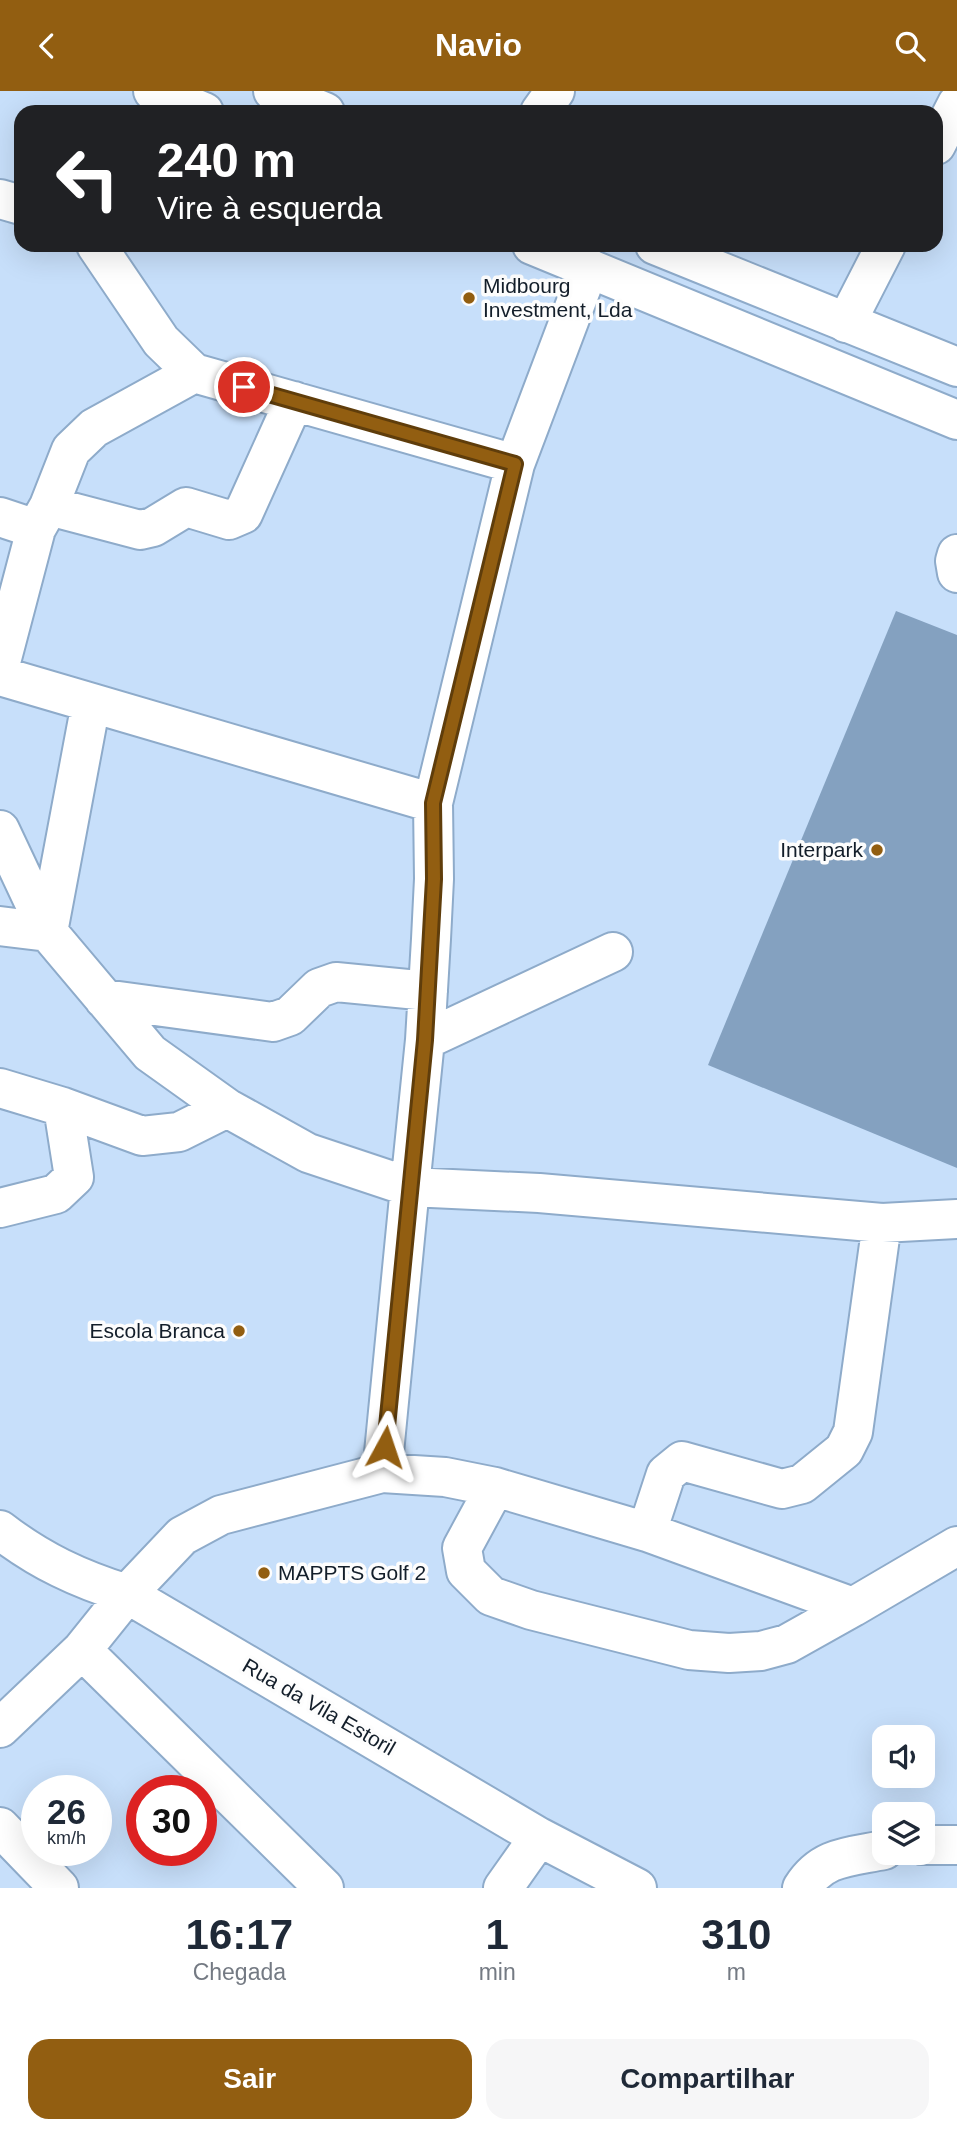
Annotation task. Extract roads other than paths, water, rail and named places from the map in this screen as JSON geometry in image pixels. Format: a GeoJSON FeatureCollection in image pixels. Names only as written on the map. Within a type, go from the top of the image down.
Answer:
{"type":"FeatureCollection","features":[{"type":"Feature","properties":{"kind":"main road"},"geometry":{"type":"LineString","coordinates":[[153,91],[187,105]]}},
{"type":"Feature","properties":{"kind":"main road"},"geometry":{"type":"LineString","coordinates":[[273,91],[308,105]]}},
{"type":"Feature","properties":{"kind":"main road"},"geometry":{"type":"LineString","coordinates":[[952,91],[957,95]]}},
{"type":"Feature","properties":{"kind":"main road"},"geometry":{"type":"LineString","coordinates":[[943,131],[957,104]]}},
{"type":"Feature","properties":{"kind":"main road"},"geometry":{"type":"LineString","coordinates":[[101,252],[161,341],[194,373],[515,464]]}},
{"type":"Feature","properties":{"kind":"main road"},"geometry":{"type":"LineString","coordinates":[[549,252],[957,419]]}},
{"type":"Feature","properties":{"kind":"main road"},"geometry":{"type":"LineString","coordinates":[[671,252],[957,367]]}},
{"type":"Feature","properties":{"kind":"main road"},"geometry":{"type":"LineString","coordinates":[[846,323],[882,252]]}},
{"type":"Feature","properties":{"kind":"main road"},"geometry":{"type":"LineString","coordinates":[[382,1473],[425,1040],[434,879],[433,803],[515,464],[589,268]]}},
{"type":"Feature","properties":{"kind":"main road"},"geometry":{"type":"LineString","coordinates":[[0,666],[42,517],[71,450],[94,428],[194,373]]}},
{"type":"Feature","properties":{"kind":"main road"},"geometry":{"type":"LineString","coordinates":[[0,517],[42,517],[140,530],[153,527],[186,507],[229,520],[243,514],[294,401]]}},
{"type":"Feature","properties":{"kind":"main road"},"geometry":{"type":"LineString","coordinates":[[957,554],[957,573]]}},
{"type":"Feature","properties":{"kind":"main road"},"geometry":{"type":"LineString","coordinates":[[0,676],[433,803]]}},
{"type":"Feature","properties":{"kind":"main road"},"geometry":{"type":"LineString","coordinates":[[48,932],[91,703]]}},
{"type":"Feature","properties":{"kind":"main road"},"geometry":{"type":"LineString","coordinates":[[0,830],[48,932],[150,1053],[227,1108],[308,1153],[410,1187],[539,1193],[882,1223],[957,1219]]}},
{"type":"Feature","properties":{"kind":"main road"},"geometry":{"type":"LineString","coordinates":[[0,926],[48,932]]}},
{"type":"Feature","properties":{"kind":"main road"},"geometry":{"type":"LineString","coordinates":[[425,1040],[613,952]]}},
{"type":"Feature","properties":{"kind":"main road"},"geometry":{"type":"LineString","coordinates":[[104,999],[273,1022],[290,1016],[318,988],[336,982],[428,991]]}},
{"type":"Feature","properties":{"kind":"main road"},"geometry":{"type":"LineString","coordinates":[[0,1087],[142,1136],[179,1132],[227,1108]]}},
{"type":"Feature","properties":{"kind":"main road"},"geometry":{"type":"LineString","coordinates":[[0,1209],[56,1194],[74,1177],[63,1107]]}},
{"type":"Feature","properties":{"kind":"main road"},"geometry":{"type":"LineString","coordinates":[[647,1532],[666,1474],[682,1461],[782,1489],[802,1484],[844,1450],[853,1432],[882,1223]]}},
{"type":"Feature","properties":{"kind":"main road"},"geometry":{"type":"LineString","coordinates":[[0,1728],[82,1650],[127,1594],[183,1536],[221,1515],[382,1473],[445,1477],[495,1487],[647,1532],[853,1607]]}},
{"type":"Feature","properties":{"kind":"main road"},"geometry":{"type":"LineString","coordinates":[[495,1487],[462,1548],[466,1571],[491,1596],[531,1610],[689,1650],[729,1653],[761,1651],[787,1644],[957,1546]]}},
{"type":"Feature","properties":{"kind":"main road","name":"Rua da Vila Estoril"},"geometry":{"type":"LineString","coordinates":[[0,1530],[30,1553],[91,1583],[127,1594],[539,1837],[637,1888]]}},
{"type":"Feature","properties":{"kind":"main road"},"geometry":{"type":"LineString","coordinates":[[82,1650],[324,1888]]}},
{"type":"Feature","properties":{"kind":"main road"},"geometry":{"type":"LineString","coordinates":[[0,1827],[59,1888]]}},
{"type":"Feature","properties":{"kind":"main road"},"geometry":{"type":"LineString","coordinates":[[503,1888],[539,1837]]}},
{"type":"Feature","properties":{"kind":"main road"},"geometry":{"type":"LineString","coordinates":[[935,1845],[957,1845]]}},
{"type":"Feature","properties":{"kind":"main road"},"geometry":{"type":"LineString","coordinates":[[802,1888],[812,1872],[835,1860],[872,1852]]}},
{"type":"Feature","properties":{"kind":"place","name":"Midbourg Investment, Lda"},"geometry":{"type":"Point","coordinates":[469,298]}},
{"type":"Feature","properties":{"kind":"place","name":"Interpark"},"geometry":{"type":"Point","coordinates":[877,850]}},
{"type":"Feature","properties":{"kind":"place","name":"Escola Branca"},"geometry":{"type":"Point","coordinates":[239,1331]}},
{"type":"Feature","properties":{"kind":"place","name":"MAPPTS Golf 2"},"geometry":{"type":"Point","coordinates":[264,1573]}}]}
